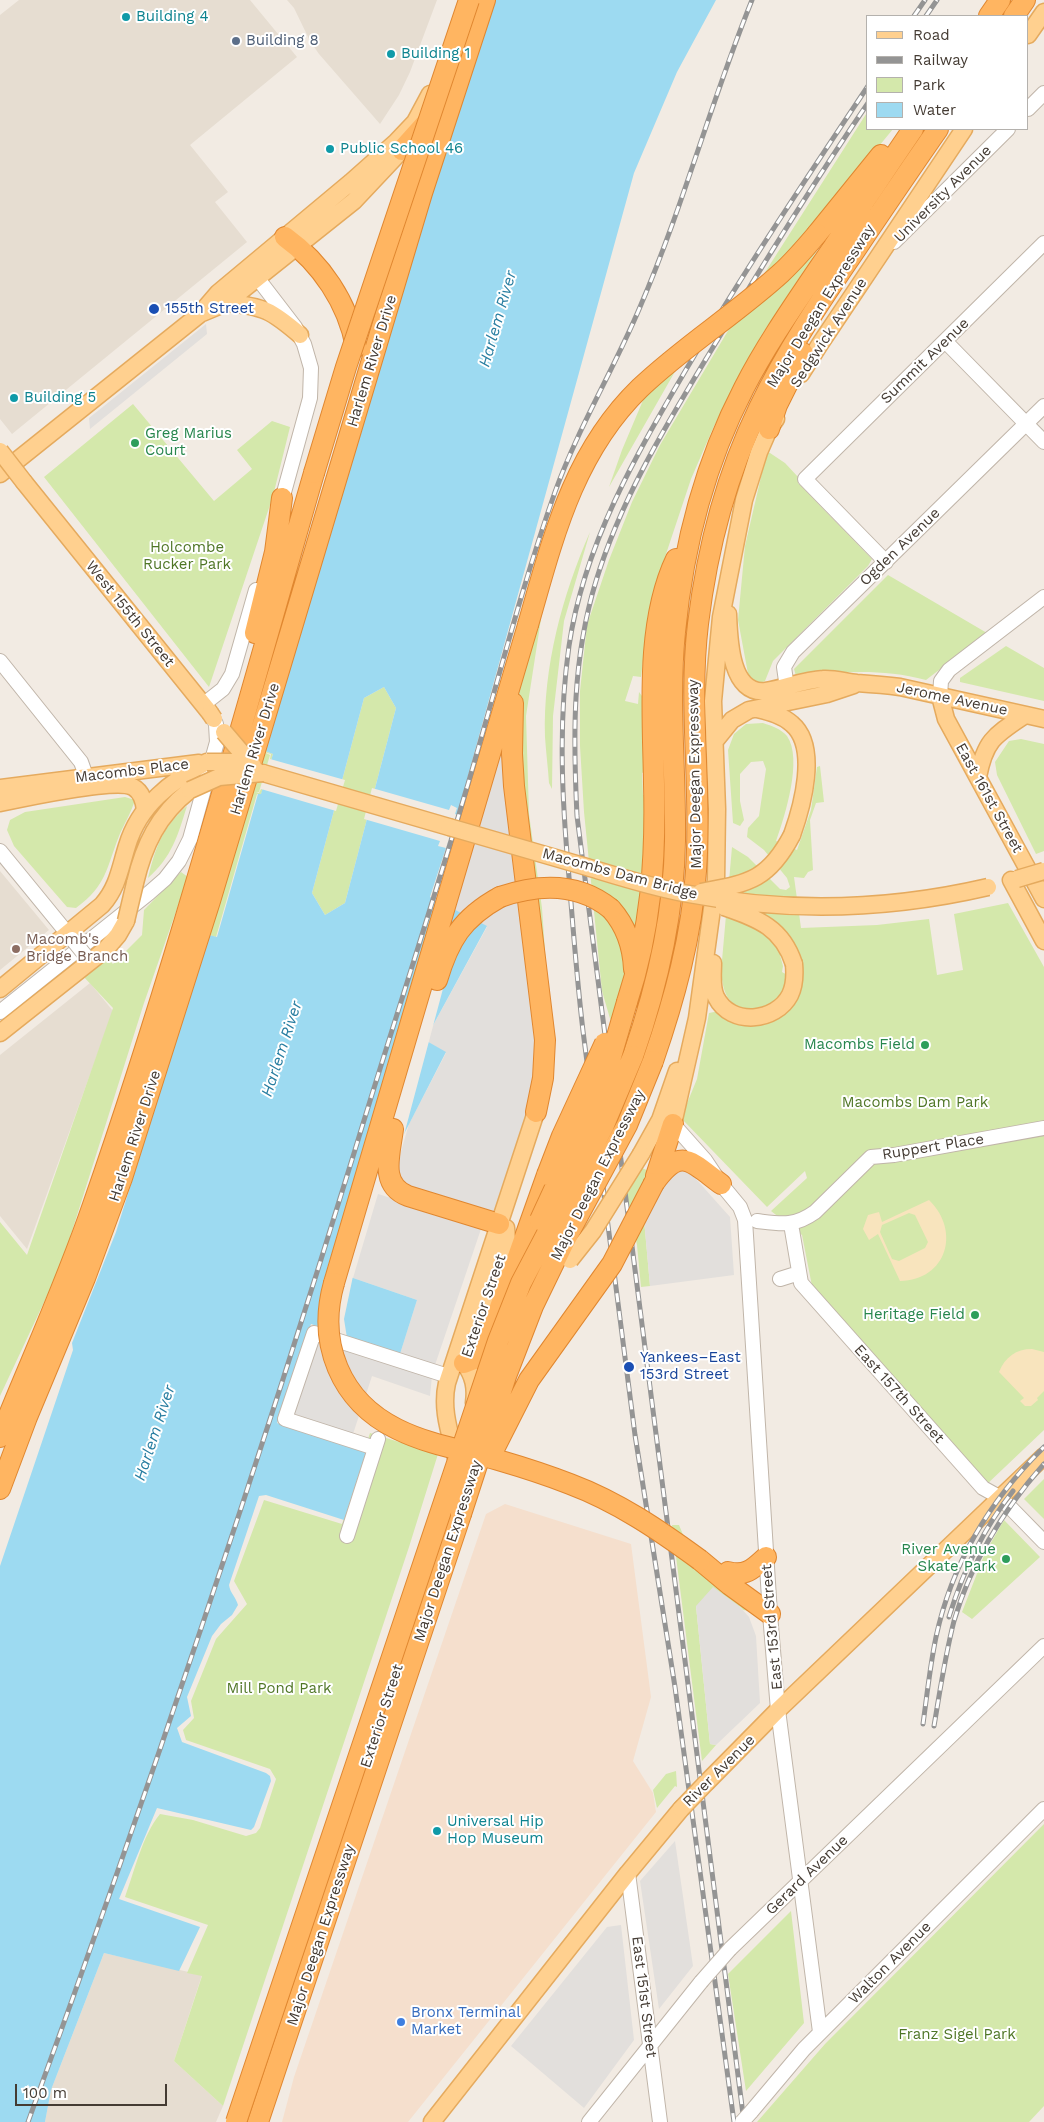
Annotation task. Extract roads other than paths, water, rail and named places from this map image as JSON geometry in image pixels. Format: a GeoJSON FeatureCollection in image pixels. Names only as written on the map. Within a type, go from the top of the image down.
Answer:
{"type":"FeatureCollection","features":[{"type":"Feature","properties":{"kind":"highway","name":"Harlem River Drive"},"geometry":{"type":"LineString","coordinates":[[0,1437],[92,1208],[202,897],[244,722],[314,474],[346,367],[469,0]]}},
{"type":"Feature","properties":{"kind":"highway","name":"Harlem River Drive"},"geometry":{"type":"LineString","coordinates":[[0,1489],[111,1209],[202,897],[342,460],[456,87],[485,0]]}},
{"type":"Feature","properties":{"kind":"highway"},"geometry":{"type":"LineString","coordinates":[[990,15],[1000,0]]}},
{"type":"Feature","properties":{"kind":"highway"},"geometry":{"type":"LineString","coordinates":[[1015,15],[1025,0]]}},
{"type":"Feature","properties":{"kind":"highway"},"geometry":{"type":"LineString","coordinates":[[399,146],[456,87]]}},
{"type":"Feature","properties":{"kind":"highway"},"geometry":{"type":"LineString","coordinates":[[769,1606],[652,1526],[613,1503],[570,1484],[499,1460],[414,1436],[395,1428],[372,1412],[350,1391],[340,1374],[331,1348],[327,1324],[334,1283],[560,518],[575,481],[598,441],[617,414],[639,389],[780,273],[817,234],[878,159],[906,130]]}},
{"type":"Feature","properties":{"kind":"highway","name":"Major Deegan Expressway"},"geometry":{"type":"LineString","coordinates":[[236,2122],[470,1420],[521,1283],[600,1133],[633,1056],[656,978],[666,933],[675,841],[672,669],[680,587],[694,521],[722,437],[753,371],[789,313],[912,130]]}},
{"type":"Feature","properties":{"kind":"highway","name":"Major Deegan Expressway"},"geometry":{"type":"LineString","coordinates":[[258,2122],[506,1376],[533,1306],[565,1240],[627,1125],[654,1061],[667,1020],[681,966],[695,889],[697,831],[694,663],[702,589],[716,525],[736,462],[766,394],[803,329],[937,130]]}},
{"type":"Feature","properties":{"kind":"highway"},"geometry":{"type":"LineString","coordinates":[[769,429],[777,405],[792,374],[833,304],[873,224]]}},
{"type":"Feature","properties":{"kind":"highway"},"geometry":{"type":"LineString","coordinates":[[292,242],[315,264],[336,293],[351,324],[354,336],[356,368],[349,401],[342,460]]}},
{"type":"Feature","properties":{"kind":"highway"},"geometry":{"type":"LineString","coordinates":[[244,722],[250,652],[275,552],[282,498]]}},
{"type":"Feature","properties":{"kind":"highway"},"geometry":{"type":"LineString","coordinates":[[521,1283],[525,1251],[608,1067],[642,953],[652,886],[654,784],[652,695],[657,632],[670,571],[694,521]]}},
{"type":"Feature","properties":{"kind":"highway"},"geometry":{"type":"LineString","coordinates":[[519,656],[513,709],[512,754],[545,1040],[543,1078],[536,1112]]}},
{"type":"Feature","properties":{"kind":"highway"},"geometry":{"type":"LineString","coordinates":[[499,1460],[399,1419],[384,1410],[370,1398],[357,1384],[342,1352],[337,1325],[340,1299],[443,959],[459,930],[475,913],[511,893],[536,888],[570,889],[592,896],[611,909],[623,926],[630,944],[634,980]]}},
{"type":"Feature","properties":{"kind":"highway"},"geometry":{"type":"LineString","coordinates":[[455,1367],[477,1358],[488,1341],[547,1175],[594,1064],[627,1002]]}},
{"type":"Feature","properties":{"kind":"highway"},"geometry":{"type":"LineString","coordinates":[[460,1514],[529,1380],[612,1264],[664,1164],[673,1124]]}},
{"type":"Feature","properties":{"kind":"highway"},"geometry":{"type":"LineString","coordinates":[[393,1129],[388,1166],[390,1181],[399,1192],[499,1224]]}},
{"type":"Feature","properties":{"kind":"highway"},"geometry":{"type":"LineString","coordinates":[[664,1164],[678,1161],[691,1163],[721,1184]]}},
{"type":"Feature","properties":{"kind":"highway"},"geometry":{"type":"LineString","coordinates":[[729,1579],[747,1573],[766,1557]]}},
{"type":"Feature","properties":{"kind":"main road"},"geometry":{"type":"LineString","coordinates":[[200,314],[226,303],[254,273],[323,216],[399,146],[427,102],[463,0]]}},
{"type":"Feature","properties":{"kind":"main road"},"geometry":{"type":"LineString","coordinates":[[1029,34],[1044,12]]}},
{"type":"Feature","properties":{"kind":"main road","name":"Sedgwick Avenue"},"geometry":{"type":"LineString","coordinates":[[727,584],[744,500],[753,468],[769,429],[784,408],[820,344],[963,130]]}},
{"type":"Feature","properties":{"kind":"main road"},"geometry":{"type":"LineString","coordinates":[[6,469],[200,314],[218,293],[254,273]]}},
{"type":"Feature","properties":{"kind":"main road"},"geometry":{"type":"LineString","coordinates":[[226,303],[256,306],[268,310],[300,335]]}},
{"type":"Feature","properties":{"kind":"main road","name":"West 155th Street"},"geometry":{"type":"LineString","coordinates":[[0,450],[224,732],[235,757]]}},
{"type":"Feature","properties":{"kind":"main road"},"geometry":{"type":"LineString","coordinates":[[727,584],[730,639],[740,678],[748,686],[759,691],[788,694]]}},
{"type":"Feature","properties":{"kind":"main road","name":"Major Deegan Expressway"},"geometry":{"type":"LineString","coordinates":[[673,1124],[690,1054],[710,930],[717,853],[714,701],[716,659],[727,584]]}},
{"type":"Feature","properties":{"kind":"main road","name":"Jerome Avenue"},"geometry":{"type":"LineString","coordinates":[[788,694],[823,679],[900,687],[1044,719]]}},
{"type":"Feature","properties":{"kind":"main road"},"geometry":{"type":"LineString","coordinates":[[715,742],[732,720],[743,713],[788,694]]}},
{"type":"Feature","properties":{"kind":"main road","name":"East 161st Street"},"geometry":{"type":"LineString","coordinates":[[940,696],[946,719],[1044,899]]}},
{"type":"Feature","properties":{"kind":"main road"},"geometry":{"type":"LineString","coordinates":[[689,894],[743,884],[757,878],[778,858],[792,835],[800,809],[806,769],[806,753],[803,739],[791,723],[775,714],[755,708]]}},
{"type":"Feature","properties":{"kind":"main road"},"geometry":{"type":"LineString","coordinates":[[978,777],[981,758],[991,740],[1025,715]]}},
{"type":"Feature","properties":{"kind":"main road"},"geometry":{"type":"LineString","coordinates":[[0,989],[70,936],[112,893],[118,881],[130,837],[145,810],[167,786],[200,764],[219,747],[224,732]]}},
{"type":"Feature","properties":{"kind":"main road"},"geometry":{"type":"LineString","coordinates":[[0,1034],[88,959],[114,941],[126,921],[143,851],[153,830],[165,813],[190,790],[235,757]]}},
{"type":"Feature","properties":{"kind":"main road","name":"Macombs Place"},"geometry":{"type":"LineString","coordinates":[[0,803],[89,782],[235,757],[263,773]]}},
{"type":"Feature","properties":{"kind":"main road"},"geometry":{"type":"LineString","coordinates":[[190,790],[219,777],[263,773]]}},
{"type":"Feature","properties":{"kind":"main road","name":"Macombs Dam Bridge"},"geometry":{"type":"LineString","coordinates":[[263,773],[652,886],[689,894],[775,906],[848,907],[928,899],[988,887],[1044,871]]}},
{"type":"Feature","properties":{"kind":"main road","name":"Macombs Place"},"geometry":{"type":"LineString","coordinates":[[0,788],[89,782],[120,784],[133,787],[143,798],[145,810]]}},
{"type":"Feature","properties":{"kind":"main road"},"geometry":{"type":"LineString","coordinates":[[1014,880],[1044,941]]}},
{"type":"Feature","properties":{"kind":"main road"},"geometry":{"type":"LineString","coordinates":[[689,894],[747,915],[768,926],[785,943],[794,964],[795,978],[791,993],[780,1008],[769,1015],[756,1018],[735,1015],[720,1003],[714,992],[710,930]]}},
{"type":"Feature","properties":{"kind":"main road"},"geometry":{"type":"LineString","coordinates":[[468,1459],[504,1352],[515,1327],[533,1301],[593,1231],[656,1128],[668,1098],[701,987]]}},
{"type":"Feature","properties":{"kind":"main road"},"geometry":{"type":"LineString","coordinates":[[499,1224],[536,1112]]}},
{"type":"Feature","properties":{"kind":"main road","name":"Exterior Street"},"geometry":{"type":"LineString","coordinates":[[461,1479],[444,1397],[506,1239],[506,1228],[499,1224]]}},
{"type":"Feature","properties":{"kind":"main road","name":"Exterior Street"},"geometry":{"type":"LineString","coordinates":[[245,2122],[323,1885],[332,1867],[468,1459],[475,1388],[472,1374],[455,1367]]}},
{"type":"Feature","properties":{"kind":"main road","name":"River Avenue"},"geometry":{"type":"LineString","coordinates":[[432,2122],[628,1873],[681,1809],[778,1710],[1044,1456]]}},
{"type":"Feature","properties":{"kind":"main road","name":"Exterior Street"},"geometry":{"type":"LineString","coordinates":[[253,2122],[330,1888],[332,1867]]}},
{"type":"Feature","properties":{"kind":"street"},"geometry":{"type":"LineString","coordinates":[[1029,109],[1044,94]]}},
{"type":"Feature","properties":{"kind":"street","name":"University Avenue"},"geometry":{"type":"LineString","coordinates":[[878,259],[1007,130]]}},
{"type":"Feature","properties":{"kind":"street","name":"Summit Avenue"},"geometry":{"type":"LineString","coordinates":[[886,562],[805,479],[1044,243]]}},
{"type":"Feature","properties":{"kind":"street"},"geometry":{"type":"LineString","coordinates":[[204,704],[228,682],[235,667],[311,392],[311,368],[300,335],[290,318],[254,273]]}},
{"type":"Feature","properties":{"kind":"street"},"geometry":{"type":"LineString","coordinates":[[945,341],[1044,442]]}},
{"type":"Feature","properties":{"kind":"street","name":"Ogden Avenue"},"geometry":{"type":"LineString","coordinates":[[788,694],[784,667],[790,656],[1044,406]]}},
{"type":"Feature","properties":{"kind":"street"},"geometry":{"type":"LineString","coordinates":[[0,450],[6,469],[211,713],[216,724],[217,742],[190,839],[183,855],[165,878],[149,893],[0,1012]]}},
{"type":"Feature","properties":{"kind":"street"},"geometry":{"type":"LineString","coordinates":[[940,696],[941,681],[949,670],[1044,597]]}},
{"type":"Feature","properties":{"kind":"street"},"geometry":{"type":"LineString","coordinates":[[0,661],[81,762],[89,782]]}},
{"type":"Feature","properties":{"kind":"street"},"geometry":{"type":"LineString","coordinates":[[0,851],[88,959]]}},
{"type":"Feature","properties":{"kind":"street"},"geometry":{"type":"LineString","coordinates":[[673,1124],[705,1160],[721,1184],[751,1221],[791,1224]]}},
{"type":"Feature","properties":{"kind":"street","name":"Ruppert Place"},"geometry":{"type":"LineString","coordinates":[[791,1224],[805,1219],[815,1212],[871,1157],[1044,1128]]}},
{"type":"Feature","properties":{"kind":"street","name":"East 153rd Street"},"geometry":{"type":"LineString","coordinates":[[751,1221],[769,1606],[778,1710],[820,2032]]}},
{"type":"Feature","properties":{"kind":"street","name":"East 157th Street"},"geometry":{"type":"LineString","coordinates":[[791,1224],[801,1283],[983,1488],[1001,1498],[1044,1542]]}},
{"type":"Feature","properties":{"kind":"street"},"geometry":{"type":"LineString","coordinates":[[780,1279],[799,1273]]}},
{"type":"Feature","properties":{"kind":"street"},"geometry":{"type":"LineString","coordinates":[[346,1536],[376,1444],[285,1419],[314,1333],[338,1342],[344,1341],[455,1367]]}},
{"type":"Feature","properties":{"kind":"street","name":"Gerard Avenue"},"geometry":{"type":"LineString","coordinates":[[589,2122],[650,2044],[730,1949],[1044,1646]]}},
{"type":"Feature","properties":{"kind":"street","name":"Walton Avenue"},"geometry":{"type":"LineString","coordinates":[[746,2117],[820,2032],[1044,1809]]}},
{"type":"Feature","properties":{"kind":"street","name":"East 151st Street"},"geometry":{"type":"LineString","coordinates":[[628,1873],[660,2122]]}},
{"type":"Feature","properties":{"kind":"water","name":"Harlem River"},"geometry":{"type":"Polygon","coordinates":[[[494,0],[716,0],[677,72],[634,173],[460,805],[430,897],[487,926],[425,1040],[446,1052],[382,1177],[358,1169],[327,1269],[417,1300],[400,1354],[311,1324],[277,1423],[366,1452],[344,1520],[266,1495],[259,1496],[229,1585],[238,1605],[232,1615],[221,1624],[212,1636],[187,1697],[191,1716],[177,1728],[182,1742],[266,1773],[270,1776],[271,1781],[254,1827],[251,1830],[157,1808],[119,1899],[200,1927],[179,1971],[104,1953],[51,2090],[45,2122],[0,2122],[0,1566],[73,1350],[72,1343],[116,1232],[209,935],[217,937],[258,794],[261,794],[273,754],[265,751],[419,231],[494,0]],[[384,687],[364,698],[312,893],[325,915],[345,903],[396,708],[384,687]]]}},
{"type":"Feature","properties":{"kind":"railway"},"geometry":{"type":"LineString","coordinates":[[28,2122],[157,1759],[278,1394],[438,883],[542,529],[574,445],[640,307],[684,193],[723,77],[752,0]]}},
{"type":"Feature","properties":{"kind":"railway"},"geometry":{"type":"LineString","coordinates":[[915,15],[925,0]]}},
{"type":"Feature","properties":{"kind":"railway"},"geometry":{"type":"LineString","coordinates":[[927,15],[937,0]]}},
{"type":"Feature","properties":{"kind":"railway"},"geometry":{"type":"LineString","coordinates":[[734,2122],[675,1687],[635,1435],[583,1031],[564,819],[563,704],[569,646],[576,608],[599,536],[614,501],[649,434],[731,296],[866,89]]}},
{"type":"Feature","properties":{"kind":"railway"},"geometry":{"type":"LineString","coordinates":[[744,2122],[577,816],[576,698],[578,669],[588,610],[606,551],[631,492],[645,464],[728,322],[866,106]]}},
{"type":"Feature","properties":{"kind":"railway"},"geometry":{"type":"LineString","coordinates":[[923,1724],[936,1637],[943,1610],[963,1558],[990,1511],[1025,1467],[1044,1447]]}},
{"type":"Feature","properties":{"kind":"railway"},"geometry":{"type":"LineString","coordinates":[[934,1726],[951,1634],[961,1599],[979,1558],[1002,1518],[1044,1464]]}},
{"type":"Feature","properties":{"kind":"railway"},"geometry":{"type":"LineString","coordinates":[[949,1617],[967,1567],[983,1535],[1013,1491]]}},
{"type":"Feature","properties":{"kind":"place","name":"Building 4"},"geometry":{"type":"Point","coordinates":[126,17]}},
{"type":"Feature","properties":{"kind":"place","name":"Building 8"},"geometry":{"type":"Point","coordinates":[236,41]}},
{"type":"Feature","properties":{"kind":"place","name":"Building 1"},"geometry":{"type":"Point","coordinates":[391,54]}},
{"type":"Feature","properties":{"kind":"place","name":"Public School 46"},"geometry":{"type":"Point","coordinates":[330,149]}},
{"type":"Feature","properties":{"kind":"place","name":"155th Street"},"geometry":{"type":"Point","coordinates":[154,309]}},
{"type":"Feature","properties":{"kind":"place","name":"Building 5"},"geometry":{"type":"Point","coordinates":[14,398]}},
{"type":"Feature","properties":{"kind":"place","name":"Greg Marius Court"},"geometry":{"type":"Point","coordinates":[135,443]}},
{"type":"Feature","properties":{"kind":"place","name":"Macomb's Bridge Branch"},"geometry":{"type":"Point","coordinates":[16,949]}},
{"type":"Feature","properties":{"kind":"place","name":"Macombs Field"},"geometry":{"type":"Point","coordinates":[925,1045]}},
{"type":"Feature","properties":{"kind":"place","name":"Heritage Field"},"geometry":{"type":"Point","coordinates":[975,1315]}},
{"type":"Feature","properties":{"kind":"place","name":"Yankees–East 153rd Street"},"geometry":{"type":"Point","coordinates":[629,1367]}},
{"type":"Feature","properties":{"kind":"place","name":"River Avenue Skate Park"},"geometry":{"type":"Point","coordinates":[1006,1559]}},
{"type":"Feature","properties":{"kind":"place","name":"Universal Hip Hop Museum"},"geometry":{"type":"Point","coordinates":[437,1831]}},
{"type":"Feature","properties":{"kind":"place","name":"Bronx Terminal Market"},"geometry":{"type":"Point","coordinates":[401,2022]}},
{"type":"Feature","properties":{"kind":"park label","name":"Holcombe Rucker Park"},"geometry":{"type":"Point","coordinates":[187,556]}},
{"type":"Feature","properties":{"kind":"park label","name":"Macombs Dam Park"},"geometry":{"type":"Point","coordinates":[915,1103]}},
{"type":"Feature","properties":{"kind":"park label","name":"Mill Pond Park"},"geometry":{"type":"Point","coordinates":[279,1689]}},
{"type":"Feature","properties":{"kind":"park label","name":"Franz Sigel Park"},"geometry":{"type":"Point","coordinates":[957,2035]}}]}
